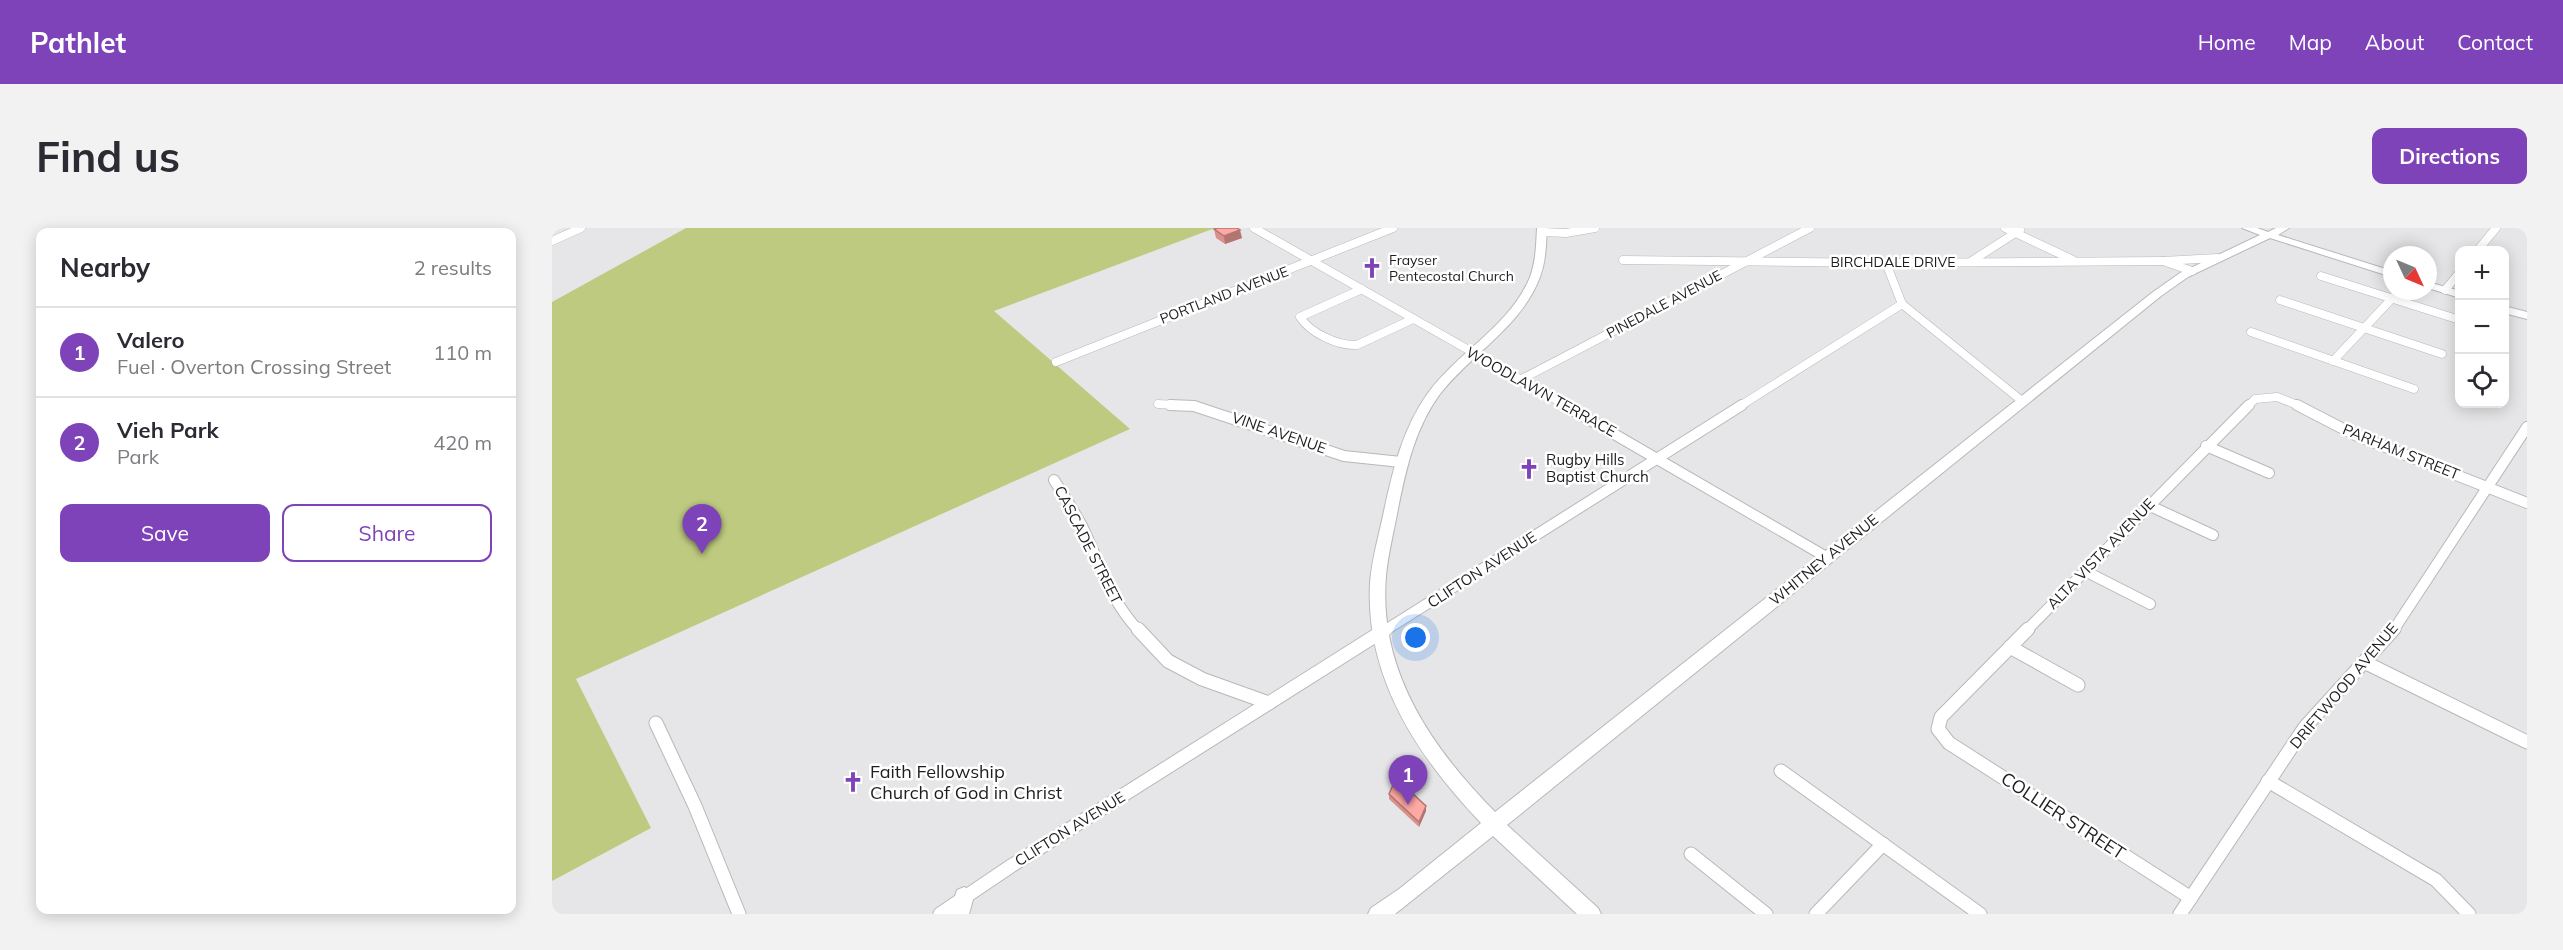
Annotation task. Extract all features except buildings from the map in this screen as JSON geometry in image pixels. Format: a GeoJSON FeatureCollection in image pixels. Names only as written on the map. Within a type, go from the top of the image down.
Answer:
{"type":"FeatureCollection","features":[{"type":"Feature","properties":{"kind":"main road"},"geometry":{"type":"LineString","coordinates":[[2234,228],[2238,231],[2241,241],[2237,249]]}},
{"type":"Feature","properties":{"kind":"main road"},"geometry":{"type":"LineString","coordinates":[[2247,228],[2383,271]]}},
{"type":"Feature","properties":{"kind":"main road","name":"WHITNEY AVENUE"},"geometry":{"type":"LineString","coordinates":[[1378,914],[1406,896],[2157,294],[2217,258],[2284,228]]}},
{"type":"Feature","properties":{"kind":"main road"},"geometry":{"type":"LineString","coordinates":[[1542,230],[1538,267],[1521,304],[1471,353],[1425,406],[1411,431],[1401,462],[1377,594],[1386,659],[1414,726],[1440,766],[1496,824],[1591,914]]}},
{"type":"Feature","properties":{"kind":"main road"},"geometry":{"type":"LineString","coordinates":[[2437,288],[2455,293]]}},
{"type":"Feature","properties":{"kind":"main road"},"geometry":{"type":"LineString","coordinates":[[2509,310],[2527,316]]}},
{"type":"Feature","properties":{"kind":"street"},"geometry":{"type":"LineString","coordinates":[[552,241],[581,228]]}},
{"type":"Feature","properties":{"kind":"street","name":"WOODLAWN TERRACE"},"geometry":{"type":"LineString","coordinates":[[1254,228],[1658,458],[1828,558]]}},
{"type":"Feature","properties":{"kind":"street","name":"PORTLAND AVENUE"},"geometry":{"type":"LineString","coordinates":[[1056,362],[1393,228]]}},
{"type":"Feature","properties":{"kind":"street"},"geometry":{"type":"LineString","coordinates":[[1542,230],[1566,233],[1595,228]]}},
{"type":"Feature","properties":{"kind":"street","name":"PINEDALE AVENUE"},"geometry":{"type":"LineString","coordinates":[[1520,380],[1810,228]]}},
{"type":"Feature","properties":{"kind":"street"},"geometry":{"type":"LineString","coordinates":[[2005,228],[2019,230],[2077,262]]}},
{"type":"Feature","properties":{"kind":"street"},"geometry":{"type":"LineString","coordinates":[[2481,246],[2496,228]]}},
{"type":"Feature","properties":{"kind":"street"},"geometry":{"type":"LineString","coordinates":[[1969,262],[2019,230]]}},
{"type":"Feature","properties":{"kind":"street","name":"BIRCHDALE DRIVE"},"geometry":{"type":"LineString","coordinates":[[1623,260],[1886,263],[2163,261],[2217,258]]}},
{"type":"Feature","properties":{"kind":"street","name":"BIRCHDALE DRIVE"},"geometry":{"type":"LineString","coordinates":[[2163,261],[2192,271]]}},
{"type":"Feature","properties":{"kind":"street"},"geometry":{"type":"LineString","coordinates":[[1886,263],[1902,304],[2022,401]]}},
{"type":"Feature","properties":{"kind":"street"},"geometry":{"type":"LineString","coordinates":[[2321,276],[2383,295]]}},
{"type":"Feature","properties":{"kind":"street"},"geometry":{"type":"LineString","coordinates":[[2445,290],[2455,278]]}},
{"type":"Feature","properties":{"kind":"street"},"geometry":{"type":"LineString","coordinates":[[1362,289],[1300,317],[1303,322],[1338,344],[1347,346],[1357,345],[1413,319]]}},
{"type":"Feature","properties":{"kind":"street"},"geometry":{"type":"LineString","coordinates":[[2280,300],[2442,354]]}},
{"type":"Feature","properties":{"kind":"street"},"geometry":{"type":"LineString","coordinates":[[2333,361],[2390,300]]}},
{"type":"Feature","properties":{"kind":"street"},"geometry":{"type":"LineString","coordinates":[[2398,300],[2455,318]]}},
{"type":"Feature","properties":{"kind":"street","name":"CLIFTON AVENUE"},"geometry":{"type":"LineString","coordinates":[[940,914],[962,905],[1269,703],[1902,304]]}},
{"type":"Feature","properties":{"kind":"street"},"geometry":{"type":"LineString","coordinates":[[2251,332],[2414,389]]}},
{"type":"Feature","properties":{"kind":"street","name":"ALTA VISTA AVENUE"},"geometry":{"type":"LineString","coordinates":[[1938,729],[1941,717],[2206,446],[2255,399],[2277,397]]}},
{"type":"Feature","properties":{"kind":"street","name":"PARHAM STREET"},"geometry":{"type":"LineString","coordinates":[[2277,397],[2294,403],[2355,435],[2527,503]]}},
{"type":"Feature","properties":{"kind":"street","name":"VINE AVENUE"},"geometry":{"type":"LineString","coordinates":[[1158,404],[1194,406],[1224,414],[1344,456],[1401,462]]}},
{"type":"Feature","properties":{"kind":"street","name":"DRIFTWOOD AVENUE"},"geometry":{"type":"LineString","coordinates":[[2180,914],[2305,727],[2391,634],[2527,427]]}},
{"type":"Feature","properties":{"kind":"street"},"geometry":{"type":"LineString","coordinates":[[2206,446],[2269,473]]}},
{"type":"Feature","properties":{"kind":"street","name":"CASCADE STREET"},"geometry":{"type":"LineString","coordinates":[[1054,480],[1083,528],[1096,561],[1122,613],[1160,653],[1168,661],[1202,678],[1269,703]]}},
{"type":"Feature","properties":{"kind":"street"},"geometry":{"type":"LineString","coordinates":[[2148,505],[2213,535]]}},
{"type":"Feature","properties":{"kind":"street"},"geometry":{"type":"LineString","coordinates":[[2085,571],[2150,604]]}},
{"type":"Feature","properties":{"kind":"street"},"geometry":{"type":"LineString","coordinates":[[2010,647],[2078,686]]}},
{"type":"Feature","properties":{"kind":"street"},"geometry":{"type":"LineString","coordinates":[[2364,662],[2527,742]]}},
{"type":"Feature","properties":{"kind":"street"},"geometry":{"type":"LineString","coordinates":[[656,723],[739,914]]}},
{"type":"Feature","properties":{"kind":"street","name":"COLLIER STREET"},"geometry":{"type":"LineString","coordinates":[[1938,729],[1949,743],[2191,898]]}},
{"type":"Feature","properties":{"kind":"street"},"geometry":{"type":"LineString","coordinates":[[1781,771],[1980,914]]}},
{"type":"Feature","properties":{"kind":"street"},"geometry":{"type":"LineString","coordinates":[[2268,781],[2436,880],[2469,914]]}},
{"type":"Feature","properties":{"kind":"street"},"geometry":{"type":"LineString","coordinates":[[1816,914],[1883,844]]}},
{"type":"Feature","properties":{"kind":"street"},"geometry":{"type":"LineString","coordinates":[[1691,854],[1766,914]]}},
{"type":"Feature","properties":{"kind":"green space"},"geometry":{"type":"Polygon","coordinates":[[[686,228],[1215,228],[994,311],[1130,429],[576,679],[651,828],[552,881],[552,302],[686,228]]]}},
{"type":"Feature","properties":{"kind":"place","name":"Frayser Pentecostal Church"},"geometry":{"type":"Point","coordinates":[1372,268]}},
{"type":"Feature","properties":{"kind":"place","name":"Rugby Hills Baptist Church"},"geometry":{"type":"Point","coordinates":[1529,469]}},
{"type":"Feature","properties":{"kind":"place","name":"Vieh Park"},"geometry":{"type":"Point","coordinates":[702,554]}},
{"type":"Feature","properties":{"kind":"place","name":"Faith Fellowship Church of God in Christ"},"geometry":{"type":"Point","coordinates":[853,782]}},
{"type":"Feature","properties":{"kind":"place","name":"Valero"},"geometry":{"type":"Point","coordinates":[1408,805]}}]}
